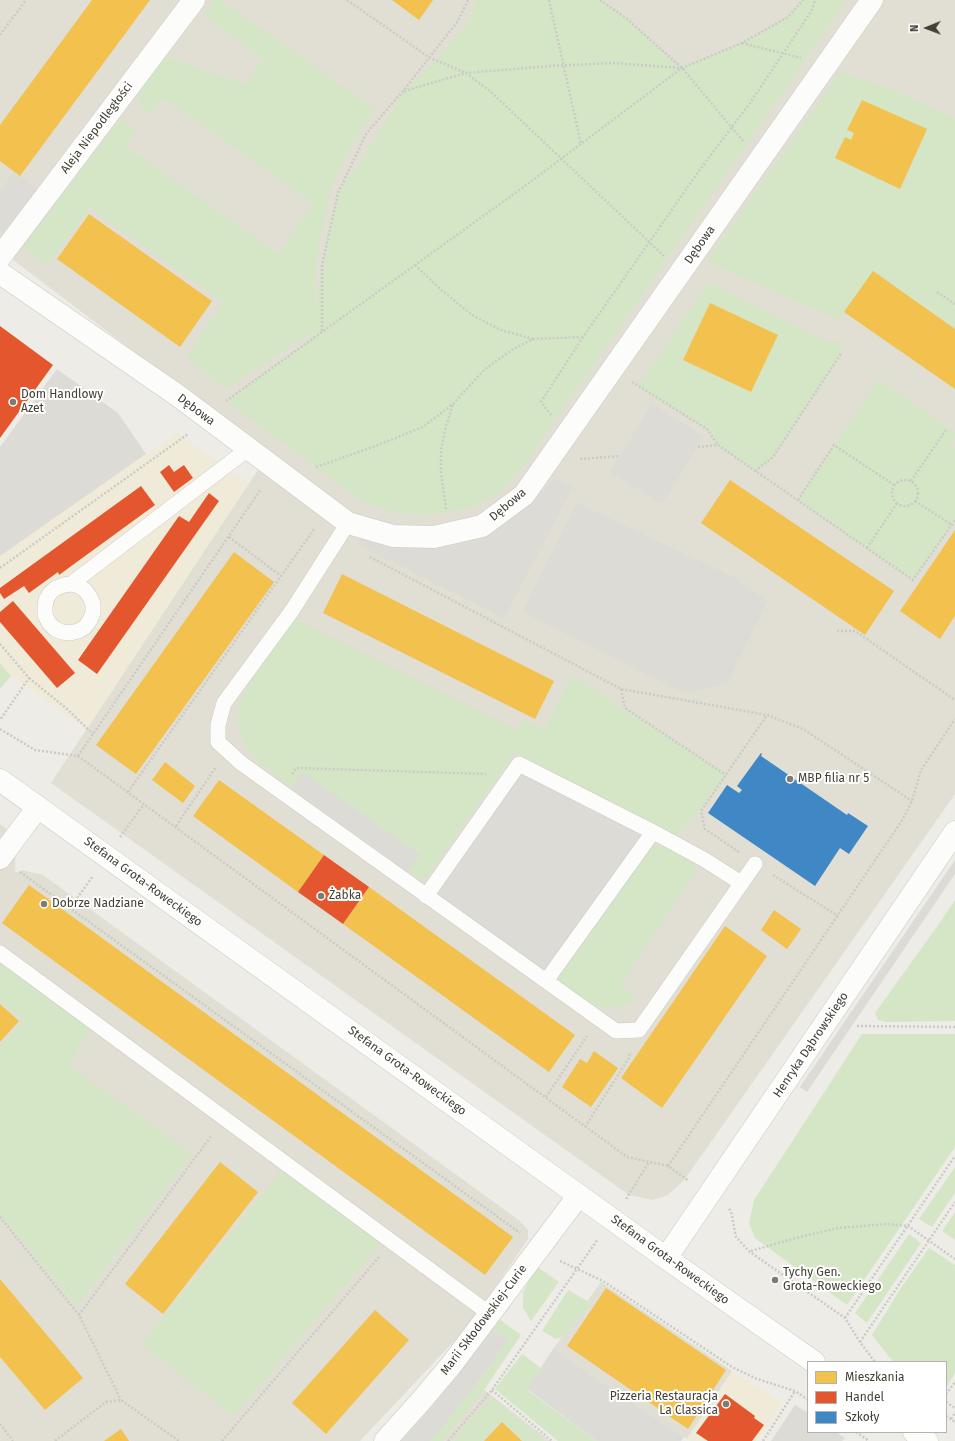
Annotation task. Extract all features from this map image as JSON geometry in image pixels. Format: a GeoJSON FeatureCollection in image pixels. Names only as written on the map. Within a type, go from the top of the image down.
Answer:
{"type":"FeatureCollection","features":[{"type":"Feature","properties":{"kind":"street","name":"Aleja Niepodległości"},"geometry":{"type":"LineString","coordinates":[[0,257],[194,0]]}},
{"type":"Feature","properties":{"kind":"street","name":"Dębowa"},"geometry":{"type":"LineString","coordinates":[[0,273],[177,395],[248,449],[344,530],[393,536],[434,537],[482,526],[524,495],[872,0]]}},
{"type":"Feature","properties":{"kind":"street","name":"Stefana Grota-Roweckiego"},"geometry":{"type":"LineString","coordinates":[[0,780],[666,1258],[813,1361]]}},
{"type":"Feature","properties":{"kind":"street"},"geometry":{"type":"LineString","coordinates":[[0,858],[38,807]]}},
{"type":"Feature","properties":{"kind":"street","name":"Henryka Dąbrowskiego"},"geometry":{"type":"LineString","coordinates":[[666,1258],[955,832]]}},
{"type":"Feature","properties":{"kind":"street","name":"Marii Skłodowskiej-Curie"},"geometry":{"type":"LineString","coordinates":[[385,1441],[452,1364],[579,1195]]}},
{"type":"Feature","properties":{"kind":"street"},"geometry":{"type":"LineString","coordinates":[[915,1433],[927,1441]]}},
{"type":"Feature","properties":{"kind":"lane"},"geometry":{"type":"LineString","coordinates":[[71,584],[248,449]]}},
{"type":"Feature","properties":{"kind":"lane"},"geometry":{"type":"LineString","coordinates":[[344,530],[291,612],[224,703],[218,724],[218,742],[241,763],[616,1031],[639,1030],[755,864]]}},
{"type":"Feature","properties":{"kind":"lane"},"geometry":{"type":"LineString","coordinates":[[426,896],[519,764],[653,832],[705,860],[741,883]]}},
{"type":"Feature","properties":{"kind":"lane"},"geometry":{"type":"LineString","coordinates":[[546,981],[653,832]]}},
{"type":"Feature","properties":{"kind":"lane"},"geometry":{"type":"LineString","coordinates":[[0,953],[490,1314]]}},
{"type":"Feature","properties":{"kind":"path"},"geometry":{"type":"LineString","coordinates":[[0,35],[26,0]]}},
{"type":"Feature","properties":{"kind":"path"},"geometry":{"type":"LineString","coordinates":[[347,0],[430,58],[466,73],[491,92],[667,259]]}},
{"type":"Feature","properties":{"kind":"path"},"geometry":{"type":"LineString","coordinates":[[322,332],[322,266],[338,193],[366,134],[430,58],[458,21],[468,0]]}},
{"type":"Feature","properties":{"kind":"path"},"geometry":{"type":"LineString","coordinates":[[549,0],[581,144]]}},
{"type":"Feature","properties":{"kind":"path"},"geometry":{"type":"LineString","coordinates":[[600,0],[626,18],[682,68],[746,145]]}},
{"type":"Feature","properties":{"kind":"path"},"geometry":{"type":"LineString","coordinates":[[232,405],[226,401],[562,158],[682,68],[742,43],[788,16],[803,0]]}},
{"type":"Feature","properties":{"kind":"path"},"geometry":{"type":"LineString","coordinates":[[553,416],[541,402],[649,242],[783,53],[812,10],[815,0]]}},
{"type":"Feature","properties":{"kind":"path"},"geometry":{"type":"LineString","coordinates":[[742,43],[806,59]]}},
{"type":"Feature","properties":{"kind":"path"},"geometry":{"type":"LineString","coordinates":[[403,91],[466,73],[613,63],[682,68]]}},
{"type":"Feature","properties":{"kind":"path"},"geometry":{"type":"LineString","coordinates":[[415,265],[440,289],[472,315],[501,330],[533,339],[584,337]]}},
{"type":"Feature","properties":{"kind":"path"},"geometry":{"type":"LineString","coordinates":[[937,292],[955,304]]}},
{"type":"Feature","properties":{"kind":"path"},"geometry":{"type":"LineString","coordinates":[[321,471],[316,467],[373,447],[423,427],[453,404],[485,369],[513,349],[533,339]]}},
{"type":"Feature","properties":{"kind":"path"},"geometry":{"type":"LineString","coordinates":[[755,471],[773,457],[842,352]]}},
{"type":"Feature","properties":{"kind":"path"},"geometry":{"type":"LineString","coordinates":[[628,379],[707,429],[718,445],[913,580],[955,520]]}},
{"type":"Feature","properties":{"kind":"path"},"geometry":{"type":"LineString","coordinates":[[446,512],[441,474],[441,450],[446,426],[453,404]]}},
{"type":"Feature","properties":{"kind":"path"},"geometry":{"type":"LineString","coordinates":[[911,481],[946,430]]}},
{"type":"Feature","properties":{"kind":"path"},"geometry":{"type":"LineString","coordinates":[[0,568],[190,433]]}},
{"type":"Feature","properties":{"kind":"path"},"geometry":{"type":"LineString","coordinates":[[698,447],[718,445]]}},
{"type":"Feature","properties":{"kind":"path"},"geometry":{"type":"LineString","coordinates":[[798,500],[834,445],[894,485]]}},
{"type":"Feature","properties":{"kind":"path"},"geometry":{"type":"LineString","coordinates":[[574,459],[620,456]]}},
{"type":"Feature","properties":{"kind":"path"},"geometry":{"type":"LineString","coordinates":[[902,480],[911,481],[917,488],[917,497],[915,501],[905,506],[897,503],[892,497],[894,485],[898,481],[902,480]]}},
{"type":"Feature","properties":{"kind":"path"},"geometry":{"type":"LineString","coordinates":[[78,756],[264,485]]}},
{"type":"Feature","properties":{"kind":"path"},"geometry":{"type":"LineString","coordinates":[[915,501],[952,524]]}},
{"type":"Feature","properties":{"kind":"path"},"geometry":{"type":"LineString","coordinates":[[866,548],[897,503]]}},
{"type":"Feature","properties":{"kind":"path"},"geometry":{"type":"LineString","coordinates":[[128,792],[319,522]]}},
{"type":"Feature","properties":{"kind":"path"},"geometry":{"type":"LineString","coordinates":[[344,530],[353,548],[622,689],[767,715],[803,729],[912,801]]}},
{"type":"Feature","properties":{"kind":"path"},"geometry":{"type":"LineString","coordinates":[[229,537],[281,576]]}},
{"type":"Feature","properties":{"kind":"path"},"geometry":{"type":"LineString","coordinates":[[837,631],[855,631],[955,700]]}},
{"type":"Feature","properties":{"kind":"path"},"geometry":{"type":"LineString","coordinates":[[0,644],[29,678],[93,734]]}},
{"type":"Feature","properties":{"kind":"path"},"geometry":{"type":"LineString","coordinates":[[0,720],[29,678]]}},
{"type":"Feature","properties":{"kind":"path"},"geometry":{"type":"LineString","coordinates":[[622,689],[625,708],[726,775]]}},
{"type":"Feature","properties":{"kind":"path"},"geometry":{"type":"LineString","coordinates":[[767,715],[701,811],[705,829],[755,864],[838,916]]}},
{"type":"Feature","properties":{"kind":"path"},"geometry":{"type":"LineString","coordinates":[[0,729],[35,750],[78,756],[628,1157],[668,1166],[903,819],[912,801],[922,770],[955,719]]}},
{"type":"Feature","properties":{"kind":"path"},"geometry":{"type":"LineString","coordinates":[[176,826],[227,750]]}},
{"type":"Feature","properties":{"kind":"path"},"geometry":{"type":"LineString","coordinates":[[280,791],[296,768],[491,774],[506,784]]}},
{"type":"Feature","properties":{"kind":"path"},"geometry":{"type":"LineString","coordinates":[[0,858],[561,1262],[578,1268],[603,1281],[732,1367],[757,1379],[795,1391],[807,1399]]}},
{"type":"Feature","properties":{"kind":"path"},"geometry":{"type":"LineString","coordinates":[[546,1097],[598,1018]]}},
{"type":"Feature","properties":{"kind":"path"},"geometry":{"type":"LineString","coordinates":[[857,1026],[955,1027]]}},
{"type":"Feature","properties":{"kind":"path"},"geometry":{"type":"LineString","coordinates":[[586,1126],[629,1058],[634,1030]]}},
{"type":"Feature","properties":{"kind":"path"},"geometry":{"type":"LineString","coordinates":[[79,1315],[224,1118]]}},
{"type":"Feature","properties":{"kind":"path"},"geometry":{"type":"LineString","coordinates":[[845,1318],[955,1156]]}},
{"type":"Feature","properties":{"kind":"path"},"geometry":{"type":"LineString","coordinates":[[860,1342],[955,1202]]}},
{"type":"Feature","properties":{"kind":"path"},"geometry":{"type":"LineString","coordinates":[[731,1211],[736,1237],[750,1252],[845,1318],[874,1361]]}},
{"type":"Feature","properties":{"kind":"path"},"geometry":{"type":"LineString","coordinates":[[0,1217],[79,1315],[121,1400],[179,1441]]}},
{"type":"Feature","properties":{"kind":"path"},"geometry":{"type":"LineString","coordinates":[[750,1252],[796,1238],[838,1228],[887,1224],[908,1226],[955,1259]]}},
{"type":"Feature","properties":{"kind":"path"},"geometry":{"type":"LineString","coordinates":[[222,1441],[392,1242]]}},
{"type":"Feature","properties":{"kind":"path"},"geometry":{"type":"LineString","coordinates":[[448,1441],[492,1390],[578,1268]]}},
{"type":"Feature","properties":{"kind":"path"},"geometry":{"type":"LineString","coordinates":[[947,1393],[955,1382]]}},
{"type":"Feature","properties":{"kind":"path"},"geometry":{"type":"LineString","coordinates":[[492,1390],[552,1441]]}},
{"type":"Feature","properties":{"kind":"path"},"geometry":{"type":"LineString","coordinates":[[763,1441],[795,1391]]}},
{"type":"Feature","properties":{"kind":"path"},"geometry":{"type":"LineString","coordinates":[[55,1441],[106,1402],[121,1400]]}},
{"type":"Feature","properties":{"kind":"path"},"geometry":{"type":"LineString","coordinates":[[951,1419],[955,1413]]}},
{"type":"Feature","properties":{"kind":"path"},"geometry":{"type":"LineString","coordinates":[[947,1417],[955,1422]]}},
{"type":"Feature","properties":{"kind":"path"},"geometry":{"type":"LineString","coordinates":[[0,1424],[13,1441]]}},
{"type":"Feature","properties":{"kind":"path"},"geometry":{"type":"LineString","coordinates":[[857,1433],[869,1441]]}},
{"type":"Feature","properties":{"kind":"shaded area"},"geometry":{"type":"Polygon","coordinates":[[[0,0],[955,0],[955,794],[685,1179],[668,1195],[653,1200],[629,1195],[51,783],[253,477],[270,455],[0,250],[0,0]]]}},
{"type":"Feature","properties":{"kind":"shaded area"},"geometry":{"type":"Polygon","coordinates":[[[14,172],[57,203],[23,247],[0,230],[0,191],[14,172]]]}},
{"type":"Feature","properties":{"kind":"shaded area"},"geometry":{"type":"Polygon","coordinates":[[[57,369],[118,413],[146,454],[0,556],[0,447],[57,369]]]}},
{"type":"Feature","properties":{"kind":"shaded area"},"geometry":{"type":"Polygon","coordinates":[[[652,404],[704,436],[662,504],[610,472],[652,404]]]}},
{"type":"Feature","properties":{"kind":"shaded area"},"geometry":{"type":"Polygon","coordinates":[[[177,433],[249,483],[87,729],[11,676],[0,663],[0,556],[177,433]]]}},
{"type":"Feature","properties":{"kind":"shaded area"},"geometry":{"type":"Polygon","coordinates":[[[554,479],[573,487],[504,618],[357,544],[363,534],[415,548],[454,546],[494,532],[526,508],[554,479]]]}},
{"type":"Feature","properties":{"kind":"shaded area"},"geometry":{"type":"Polygon","coordinates":[[[577,503],[732,576],[768,601],[728,682],[686,694],[523,612],[577,503]]]}},
{"type":"Feature","properties":{"kind":"shaded area"},"geometry":{"type":"Polygon","coordinates":[[[519,764],[659,835],[554,980],[430,890],[519,764]]]}},
{"type":"Feature","properties":{"kind":"shaded area"},"geometry":{"type":"Polygon","coordinates":[[[303,772],[420,855],[408,871],[291,788],[303,772]]]}},
{"type":"Feature","properties":{"kind":"shaded area"},"geometry":{"type":"Polygon","coordinates":[[[0,824],[16,836],[15,873],[23,870],[43,875],[520,1221],[528,1230],[528,1239],[481,1308],[456,1339],[360,1441],[0,1441],[0,824]]]}},
{"type":"Feature","properties":{"kind":"shaded area"},"geometry":{"type":"Polygon","coordinates":[[[955,860],[955,874],[807,1092],[800,1087],[955,860]]]}},
{"type":"Feature","properties":{"kind":"shaded area"},"geometry":{"type":"Polygon","coordinates":[[[601,1282],[732,1371],[687,1439],[553,1349],[601,1282]]]}},
{"type":"Feature","properties":{"kind":"shaded area"},"geometry":{"type":"Polygon","coordinates":[[[491,1329],[508,1340],[473,1389],[430,1441],[401,1441],[443,1395],[491,1329]]]}},
{"type":"Feature","properties":{"kind":"shaded area"},"geometry":{"type":"Polygon","coordinates":[[[553,1349],[684,1437],[681,1441],[597,1441],[527,1389],[553,1349]]]}},
{"type":"Feature","properties":{"kind":"shaded area"},"geometry":{"type":"Polygon","coordinates":[[[459,1370],[550,1441],[396,1441],[459,1370]]]}},
{"type":"Feature","properties":{"kind":"shaded area"},"geometry":{"type":"Polygon","coordinates":[[[732,1371],[783,1402],[757,1441],[691,1441],[687,1439],[732,1371]]]}},
{"type":"Feature","properties":{"kind":"shaded area"},"geometry":{"type":"Polygon","coordinates":[[[795,1405],[807,1412],[807,1433],[838,1433],[845,1438],[842,1441],[771,1441],[795,1405]]]}},
{"type":"Feature","properties":{"kind":"green space"},"geometry":{"type":"Polygon","coordinates":[[[214,0],[220,0],[376,109],[351,146],[332,186],[317,255],[315,289],[316,307],[322,265],[338,193],[371,146],[403,91],[441,55],[470,19],[476,0],[600,0],[626,18],[682,68],[742,43],[788,17],[803,0],[847,0],[521,469],[500,492],[471,508],[427,515],[400,514],[362,501],[226,401],[311,339],[312,332],[226,389],[186,358],[223,302],[90,208],[47,265],[23,247],[120,119],[136,130],[126,146],[279,254],[313,203],[164,98],[150,114],[140,106],[138,96],[164,56],[246,84],[263,59],[203,15],[214,0]]]}},
{"type":"Feature","properties":{"kind":"green space"},"geometry":{"type":"Polygon","coordinates":[[[840,72],[889,88],[955,118],[955,329],[873,271],[839,320],[707,262],[840,72]]]}},
{"type":"Feature","properties":{"kind":"green space"},"geometry":{"type":"Polygon","coordinates":[[[708,282],[828,342],[837,340],[841,345],[842,352],[773,457],[755,471],[718,445],[707,429],[639,386],[708,282]]]}},
{"type":"Feature","properties":{"kind":"green space"},"geometry":{"type":"Polygon","coordinates":[[[879,379],[955,432],[955,437],[950,446],[955,449],[955,520],[913,580],[798,500],[879,379]]]}},
{"type":"Feature","properties":{"kind":"green space"},"geometry":{"type":"Polygon","coordinates":[[[292,617],[518,730],[524,719],[544,730],[572,675],[726,775],[676,838],[515,752],[427,877],[420,879],[408,871],[419,855],[303,772],[291,788],[254,758],[243,741],[237,722],[241,701],[255,671],[292,617]]]}},
{"type":"Feature","properties":{"kind":"green space"},"geometry":{"type":"Polygon","coordinates":[[[0,663],[11,676],[0,689],[0,663]]]}},
{"type":"Feature","properties":{"kind":"green space"},"geometry":{"type":"Polygon","coordinates":[[[657,845],[666,847],[694,862],[696,871],[620,985],[638,998],[623,1006],[605,1008],[593,1006],[554,980],[649,849],[657,845]]]}},
{"type":"Feature","properties":{"kind":"green space"},"geometry":{"type":"Polygon","coordinates":[[[955,900],[955,1021],[885,1022],[878,1020],[875,1013],[955,900]]]}},
{"type":"Feature","properties":{"kind":"green space"},"geometry":{"type":"Polygon","coordinates":[[[0,961],[91,1027],[69,1065],[192,1154],[77,1306],[0,1215],[0,1046],[23,1021],[0,1001],[0,961]]]}},
{"type":"Feature","properties":{"kind":"green space"},"geometry":{"type":"Polygon","coordinates":[[[862,1034],[955,1034],[955,1147],[847,1305],[755,1238],[749,1223],[754,1200],[862,1034]]]}},
{"type":"Feature","properties":{"kind":"green space"},"geometry":{"type":"Polygon","coordinates":[[[955,1167],[955,1193],[932,1227],[919,1219],[955,1167]]]}},
{"type":"Feature","properties":{"kind":"green space"},"geometry":{"type":"Polygon","coordinates":[[[282,1170],[381,1243],[234,1416],[141,1344],[282,1170]]]}},
{"type":"Feature","properties":{"kind":"green space"},"geometry":{"type":"Polygon","coordinates":[[[955,1212],[955,1240],[942,1231],[955,1212]]]}},
{"type":"Feature","properties":{"kind":"green space"},"geometry":{"type":"Polygon","coordinates":[[[909,1234],[921,1243],[867,1323],[855,1313],[909,1234]]]}},
{"type":"Feature","properties":{"kind":"green space"},"geometry":{"type":"Polygon","coordinates":[[[929,1248],[955,1265],[955,1373],[947,1386],[947,1361],[892,1361],[872,1335],[901,1288],[929,1248]]]}},
{"type":"Feature","properties":{"kind":"green space"},"geometry":{"type":"Polygon","coordinates":[[[536,1266],[559,1282],[531,1321],[523,1308],[523,1293],[536,1266]]]}},
{"type":"Feature","properties":{"kind":"green space"},"geometry":{"type":"Polygon","coordinates":[[[568,1290],[591,1303],[564,1336],[556,1339],[542,1331],[568,1290]]]}},
{"type":"Feature","properties":{"kind":"green space"},"geometry":{"type":"Polygon","coordinates":[[[498,1318],[521,1335],[484,1390],[442,1441],[430,1441],[473,1389],[507,1340],[491,1329],[498,1318]]]}},
{"type":"Feature","properties":{"kind":"green space"},"geometry":{"type":"Polygon","coordinates":[[[522,1354],[541,1368],[527,1390],[597,1441],[558,1441],[495,1389],[522,1354]]]}},
{"type":"Feature","properties":{"kind":"green space"},"geometry":{"type":"Polygon","coordinates":[[[492,1397],[544,1441],[524,1441],[501,1421],[482,1441],[452,1441],[492,1397]]]}},
{"type":"Feature","properties":{"kind":"building: Mieszkania"},"geometry":{"type":"Polygon","coordinates":[[[92,0],[150,0],[20,176],[0,161],[0,125],[92,0]]]}},
{"type":"Feature","properties":{"kind":"building: Mieszkania"},"geometry":{"type":"Polygon","coordinates":[[[392,0],[433,0],[419,20],[392,0]]]}},
{"type":"Feature","properties":{"kind":"building: Mieszkania"},"geometry":{"type":"Polygon","coordinates":[[[862,100],[927,129],[900,189],[835,158],[845,137],[851,140],[854,133],[847,130],[862,100]]]}},
{"type":"Feature","properties":{"kind":"building: Mieszkania"},"geometry":{"type":"Polygon","coordinates":[[[89,214],[212,301],[180,347],[57,259],[89,214]]]}},
{"type":"Feature","properties":{"kind":"building: Mieszkania"},"geometry":{"type":"Polygon","coordinates":[[[873,271],[955,329],[955,389],[844,312],[873,271]]]}},
{"type":"Feature","properties":{"kind":"building: Mieszkania"},"geometry":{"type":"Polygon","coordinates":[[[710,303],[778,335],[751,392],[683,360],[710,303]]]}},
{"type":"Feature","properties":{"kind":"building: Mieszkania"},"geometry":{"type":"Polygon","coordinates":[[[730,480],[894,591],[865,635],[701,523],[730,480]]]}},
{"type":"Feature","properties":{"kind":"building: Mieszkania"},"geometry":{"type":"Polygon","coordinates":[[[955,530],[955,616],[940,639],[900,611],[955,530]]]}},
{"type":"Feature","properties":{"kind":"building: Mieszkania"},"geometry":{"type":"Polygon","coordinates":[[[234,552],[274,582],[136,774],[96,745],[234,552]]]}},
{"type":"Feature","properties":{"kind":"building: Mieszkania"},"geometry":{"type":"Polygon","coordinates":[[[342,574],[554,681],[535,719],[323,613],[342,574]]]}},
{"type":"Feature","properties":{"kind":"building: Mieszkania"},"geometry":{"type":"Polygon","coordinates":[[[165,762],[195,786],[183,803],[152,780],[165,762]]]}},
{"type":"Feature","properties":{"kind":"building: Mieszkania"},"geometry":{"type":"Polygon","coordinates":[[[219,780],[324,855],[298,892],[193,816],[219,780]]]}},
{"type":"Feature","properties":{"kind":"building: Mieszkania"},"geometry":{"type":"Polygon","coordinates":[[[29,885],[513,1237],[485,1275],[2,923],[29,885]]]}},
{"type":"Feature","properties":{"kind":"building: Mieszkania"},"geometry":{"type":"Polygon","coordinates":[[[369,887],[575,1035],[549,1072],[343,924],[369,887]]]}},
{"type":"Feature","properties":{"kind":"building: Mieszkania"},"geometry":{"type":"Polygon","coordinates":[[[774,910],[801,929],[787,949],[761,930],[774,910]]]}},
{"type":"Feature","properties":{"kind":"building: Mieszkania"},"geometry":{"type":"Polygon","coordinates":[[[725,926],[767,956],[662,1108],[621,1078],[725,926]]]}},
{"type":"Feature","properties":{"kind":"building: Mieszkania"},"geometry":{"type":"Polygon","coordinates":[[[0,1004],[19,1021],[0,1042],[0,1004]]]}},
{"type":"Feature","properties":{"kind":"building: Mieszkania"},"geometry":{"type":"Polygon","coordinates":[[[594,1051],[618,1068],[591,1107],[562,1087],[580,1059],[587,1063],[594,1051]]]}},
{"type":"Feature","properties":{"kind":"building: Mieszkania"},"geometry":{"type":"Polygon","coordinates":[[[220,1162],[258,1192],[163,1314],[125,1284],[220,1162]]]}},
{"type":"Feature","properties":{"kind":"building: Mieszkania"},"geometry":{"type":"Polygon","coordinates":[[[0,1279],[83,1378],[45,1410],[0,1357],[0,1279]]]}},
{"type":"Feature","properties":{"kind":"building: Mieszkania"},"geometry":{"type":"Polygon","coordinates":[[[606,1288],[726,1370],[688,1429],[567,1346],[606,1288]]]}},
{"type":"Feature","properties":{"kind":"building: Mieszkania"},"geometry":{"type":"Polygon","coordinates":[[[375,1310],[409,1340],[326,1434],[292,1403],[375,1310]]]}},
{"type":"Feature","properties":{"kind":"building: Mieszkania"},"geometry":{"type":"Polygon","coordinates":[[[502,1422],[522,1441],[484,1441],[502,1422]]]}},
{"type":"Feature","properties":{"kind":"building: Mieszkania"},"geometry":{"type":"Polygon","coordinates":[[[121,1429],[129,1441],[104,1441],[121,1429]]]}},
{"type":"Feature","properties":{"kind":"building: Handel","name":"Dom Handlowy Azet"},"geometry":{"type":"Polygon","coordinates":[[[0,326],[53,365],[0,438],[0,326]]]}},
{"type":"Feature","properties":{"kind":"building: Handel"},"geometry":{"type":"Polygon","coordinates":[[[169,465],[174,472],[184,465],[193,478],[174,492],[160,472],[169,465]]]}},
{"type":"Feature","properties":{"kind":"building: Handel"},"geometry":{"type":"Polygon","coordinates":[[[141,486],[155,505],[59,575],[58,572],[29,593],[24,586],[4,599],[0,593],[0,588],[141,486]]]}},
{"type":"Feature","properties":{"kind":"building: Handel"},"geometry":{"type":"Polygon","coordinates":[[[209,493],[219,501],[97,674],[78,660],[179,516],[189,522],[209,493]]]}},
{"type":"Feature","properties":{"kind":"building: Handel"},"geometry":{"type":"Polygon","coordinates":[[[13,601],[75,673],[57,688],[0,622],[0,612],[13,601]]]}},
{"type":"Feature","properties":{"kind":"building: Handel"},"geometry":{"type":"Polygon","coordinates":[[[324,855],[369,887],[343,924],[298,892],[324,855]]]}},
{"type":"Feature","properties":{"kind":"building: Handel"},"geometry":{"type":"Polygon","coordinates":[[[725,1394],[755,1416],[754,1418],[764,1425],[752,1441],[708,1441],[696,1433],[725,1394]]]}},
{"type":"Feature","properties":{"kind":"building: Szkoły"},"geometry":{"type":"Polygon","coordinates":[[[761,753],[761,756],[847,815],[848,813],[868,826],[849,854],[840,848],[815,886],[708,813],[727,785],[739,793],[742,790],[737,786],[761,753]]]}},
{"type":"Feature","properties":{"kind":"place","name":"Dom Handlowy Azet"},"geometry":{"type":"Point","coordinates":[13,402]}},
{"type":"Feature","properties":{"kind":"place","name":"MBP filia nr 5"},"geometry":{"type":"Point","coordinates":[790,779]}},
{"type":"Feature","properties":{"kind":"place","name":"Żabka"},"geometry":{"type":"Point","coordinates":[321,896]}},
{"type":"Feature","properties":{"kind":"place","name":"Dobrze Nadziane"},"geometry":{"type":"Point","coordinates":[44,904]}},
{"type":"Feature","properties":{"kind":"place","name":"Tychy Gen. Grota-Roweckiego"},"geometry":{"type":"Point","coordinates":[775,1280]}},
{"type":"Feature","properties":{"kind":"place","name":"Pizzeria Restauracja La Classica"},"geometry":{"type":"Point","coordinates":[726,1404]}}]}
